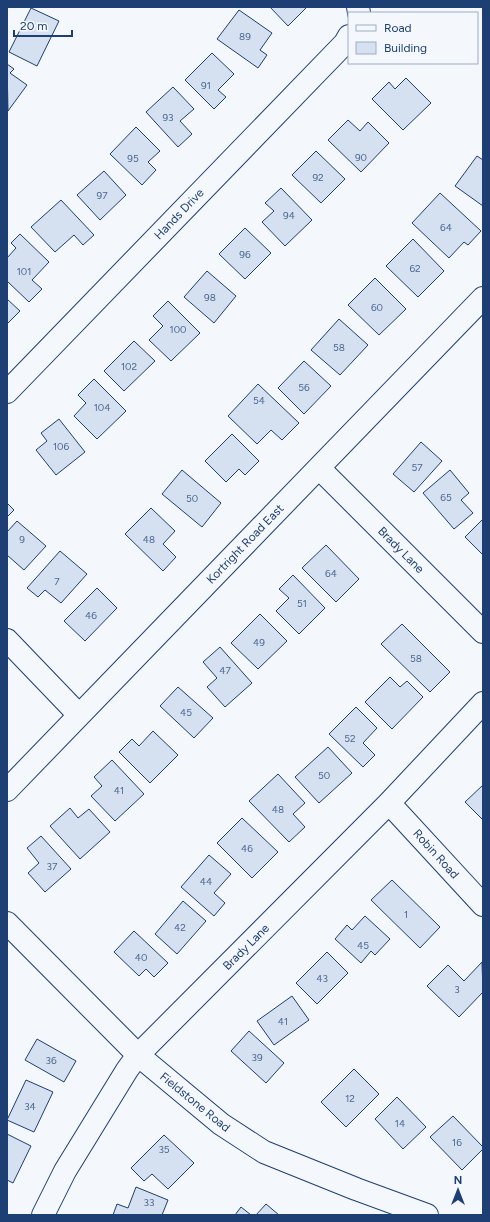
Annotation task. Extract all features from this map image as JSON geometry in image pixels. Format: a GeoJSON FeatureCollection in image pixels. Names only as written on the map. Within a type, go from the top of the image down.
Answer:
{"type":"FeatureCollection","features":[{"type":"Feature","properties":{"kind":"street","name":"Hands Drive"},"geometry":{"type":"LineString","coordinates":[[7,392],[345,43],[348,38]]}},
{"type":"Feature","properties":{"kind":"street","name":"Kortright Road East"},"geometry":{"type":"LineString","coordinates":[[7,790],[483,298]]}},
{"type":"Feature","properties":{"kind":"street","name":"Brady Lane"},"geometry":{"type":"LineString","coordinates":[[319,468],[483,632]]}},
{"type":"Feature","properties":{"kind":"street"},"geometry":{"type":"LineString","coordinates":[[7,640],[79,715]]}},
{"type":"Feature","properties":{"kind":"street","name":"Brady Lane"},"geometry":{"type":"LineString","coordinates":[[43,1215],[65,1170],[127,1070],[138,1055],[389,803],[483,703]]}},
{"type":"Feature","properties":{"kind":"street","name":"Robin Road"},"geometry":{"type":"LineString","coordinates":[[389,803],[483,905]]}},
{"type":"Feature","properties":{"kind":"street","name":"Fieldstone Road"},"geometry":{"type":"LineString","coordinates":[[7,923],[138,1055],[221,1124],[264,1152],[356,1189],[427,1215]]}},
{"type":"Feature","properties":{"kind":"building"},"geometry":{"type":"Polygon","coordinates":[[[270,7],[307,7],[288,26],[270,7]]]}},
{"type":"Feature","properties":{"kind":"building"},"geometry":{"type":"Polygon","coordinates":[[[31,8],[59,21],[37,66],[9,52],[31,8]]]}},
{"type":"Feature","properties":{"kind":"building"},"geometry":{"type":"Polygon","coordinates":[[[239,10],[272,33],[260,50],[267,55],[258,68],[217,39],[239,10]]]}},
{"type":"Feature","properties":{"kind":"building"},"geometry":{"type":"Polygon","coordinates":[[[212,53],[234,74],[218,90],[226,97],[214,109],[185,80],[212,53]]]}},
{"type":"Feature","properties":{"kind":"building"},"geometry":{"type":"Polygon","coordinates":[[[7,64],[14,69],[10,73],[27,85],[8,111],[7,64]]]}},
{"type":"Feature","properties":{"kind":"building"},"geometry":{"type":"Polygon","coordinates":[[[406,78],[431,103],[403,130],[372,99],[389,82],[395,89],[406,78]]]}},
{"type":"Feature","properties":{"kind":"building"},"geometry":{"type":"Polygon","coordinates":[[[173,87],[194,109],[180,121],[192,134],[178,147],[146,112],[173,87]]]}},
{"type":"Feature","properties":{"kind":"building"},"geometry":{"type":"Polygon","coordinates":[[[348,120],[360,131],[368,122],[389,143],[361,172],[328,140],[348,120]]]}},
{"type":"Feature","properties":{"kind":"building"},"geometry":{"type":"Polygon","coordinates":[[[136,127],[160,151],[148,162],[156,170],[142,185],[110,154],[136,127]]]}},
{"type":"Feature","properties":{"kind":"building"},"geometry":{"type":"Polygon","coordinates":[[[316,151],[345,179],[321,203],[292,175],[316,151]]]}},
{"type":"Feature","properties":{"kind":"building"},"geometry":{"type":"Polygon","coordinates":[[[477,156],[483,160],[483,206],[455,186],[477,156]]]}},
{"type":"Feature","properties":{"kind":"building"},"geometry":{"type":"Polygon","coordinates":[[[104,171],[126,195],[100,220],[77,195],[104,171]]]}},
{"type":"Feature","properties":{"kind":"building"},"geometry":{"type":"Polygon","coordinates":[[[281,188],[312,220],[285,246],[262,222],[274,211],[265,203],[281,188]]]}},
{"type":"Feature","properties":{"kind":"building"},"geometry":{"type":"Polygon","coordinates":[[[440,193],[481,231],[468,245],[464,242],[449,258],[412,223],[440,193]]]}},
{"type":"Feature","properties":{"kind":"building"},"geometry":{"type":"Polygon","coordinates":[[[61,200],[94,235],[83,245],[74,235],[55,252],[31,227],[61,200]]]}},
{"type":"Feature","properties":{"kind":"building"},"geometry":{"type":"Polygon","coordinates":[[[245,228],[271,253],[245,279],[219,254],[245,228]]]}},
{"type":"Feature","properties":{"kind":"building"},"geometry":{"type":"Polygon","coordinates":[[[20,234],[49,262],[32,280],[42,289],[29,302],[7,281],[7,258],[16,248],[11,243],[20,234]]]}},
{"type":"Feature","properties":{"kind":"building"},"geometry":{"type":"Polygon","coordinates":[[[413,239],[444,271],[418,297],[386,266],[413,239]]]}},
{"type":"Feature","properties":{"kind":"building"},"geometry":{"type":"Polygon","coordinates":[[[207,271],[236,296],[214,323],[184,297],[207,271]]]}},
{"type":"Feature","properties":{"kind":"building"},"geometry":{"type":"Polygon","coordinates":[[[375,278],[406,309],[379,335],[348,305],[375,278]]]}},
{"type":"Feature","properties":{"kind":"building"},"geometry":{"type":"Polygon","coordinates":[[[7,299],[20,311],[7,324],[7,299]]]}},
{"type":"Feature","properties":{"kind":"building"},"geometry":{"type":"Polygon","coordinates":[[[168,301],[200,333],[171,361],[149,340],[163,326],[153,316],[168,301]]]}},
{"type":"Feature","properties":{"kind":"building"},"geometry":{"type":"Polygon","coordinates":[[[339,319],[368,345],[340,375],[311,350],[339,319]]]}},
{"type":"Feature","properties":{"kind":"building"},"geometry":{"type":"Polygon","coordinates":[[[134,341],[155,361],[124,391],[104,371],[134,341]]]}},
{"type":"Feature","properties":{"kind":"building"},"geometry":{"type":"Polygon","coordinates":[[[304,361],[331,386],[304,414],[278,388],[304,361]]]}},
{"type":"Feature","properties":{"kind":"building"},"geometry":{"type":"Polygon","coordinates":[[[94,379],[126,411],[97,439],[74,416],[86,403],[78,395],[94,379]]]}},
{"type":"Feature","properties":{"kind":"building"},"geometry":{"type":"Polygon","coordinates":[[[258,384],[299,423],[282,440],[271,430],[257,444],[228,416],[258,384]]]}},
{"type":"Feature","properties":{"kind":"building"},"geometry":{"type":"Polygon","coordinates":[[[59,419],[85,452],[56,475],[36,450],[47,441],[41,433],[59,419]]]}},
{"type":"Feature","properties":{"kind":"building"},"geometry":{"type":"Polygon","coordinates":[[[232,434],[259,461],[245,475],[239,469],[226,482],[205,461],[232,434]]]}},
{"type":"Feature","properties":{"kind":"building"},"geometry":{"type":"Polygon","coordinates":[[[421,442],[442,461],[414,492],[393,474],[421,442]]]}},
{"type":"Feature","properties":{"kind":"building"},"geometry":{"type":"Polygon","coordinates":[[[182,470],[221,503],[202,527],[162,494],[182,470]]]}},
{"type":"Feature","properties":{"kind":"building"},"geometry":{"type":"Polygon","coordinates":[[[450,470],[469,493],[461,500],[473,513],[454,529],[423,493],[450,470]]]}},
{"type":"Feature","properties":{"kind":"building"},"geometry":{"type":"Polygon","coordinates":[[[7,503],[14,510],[7,517],[7,503]]]}},
{"type":"Feature","properties":{"kind":"building"},"geometry":{"type":"Polygon","coordinates":[[[151,508],[175,531],[163,544],[176,557],[163,571],[125,534],[151,508]]]}},
{"type":"Feature","properties":{"kind":"building"},"geometry":{"type":"Polygon","coordinates":[[[483,519],[483,555],[465,537],[483,519]]]}},
{"type":"Feature","properties":{"kind":"building"},"geometry":{"type":"Polygon","coordinates":[[[17,521],[46,546],[24,570],[7,555],[7,532],[17,521]]]}},
{"type":"Feature","properties":{"kind":"building"},"geometry":{"type":"Polygon","coordinates":[[[326,545],[359,579],[336,602],[302,568],[326,545]]]}},
{"type":"Feature","properties":{"kind":"building"},"geometry":{"type":"Polygon","coordinates":[[[60,551],[87,574],[61,603],[45,590],[38,597],[27,588],[60,551]]]}},
{"type":"Feature","properties":{"kind":"building"},"geometry":{"type":"Polygon","coordinates":[[[293,575],[325,608],[299,634],[276,611],[289,598],[279,589],[293,575]]]}},
{"type":"Feature","properties":{"kind":"building"},"geometry":{"type":"Polygon","coordinates":[[[97,588],[117,608],[85,641],[64,621],[97,588]]]}},
{"type":"Feature","properties":{"kind":"building"},"geometry":{"type":"Polygon","coordinates":[[[260,614],[287,641],[258,669],[231,643],[260,614]]]}},
{"type":"Feature","properties":{"kind":"building"},"geometry":{"type":"Polygon","coordinates":[[[402,624],[450,672],[430,692],[381,644],[402,624]]]}},
{"type":"Feature","properties":{"kind":"building"},"geometry":{"type":"Polygon","coordinates":[[[220,647],[252,683],[225,707],[207,687],[217,678],[203,662],[220,647]]]}},
{"type":"Feature","properties":{"kind":"building"},"geometry":{"type":"Polygon","coordinates":[[[390,677],[400,687],[407,681],[423,697],[392,729],[365,702],[390,677]]]}},
{"type":"Feature","properties":{"kind":"building"},"geometry":{"type":"Polygon","coordinates":[[[178,687],[213,718],[194,738],[160,706],[178,687]]]}},
{"type":"Feature","properties":{"kind":"building"},"geometry":{"type":"Polygon","coordinates":[[[356,707],[377,728],[363,743],[375,755],[363,767],[329,734],[356,707]]]}},
{"type":"Feature","properties":{"kind":"building"},"geometry":{"type":"Polygon","coordinates":[[[153,731],[178,755],[150,783],[119,752],[132,739],[139,746],[153,731]]]}},
{"type":"Feature","properties":{"kind":"building"},"geometry":{"type":"Polygon","coordinates":[[[328,747],[352,773],[319,803],[295,777],[328,747]]]}},
{"type":"Feature","properties":{"kind":"building"},"geometry":{"type":"Polygon","coordinates":[[[112,760],[144,794],[115,821],[91,796],[102,786],[94,777],[112,760]]]}},
{"type":"Feature","properties":{"kind":"building"},"geometry":{"type":"Polygon","coordinates":[[[278,774],[305,803],[293,814],[305,827],[289,842],[249,801],[278,774]]]}},
{"type":"Feature","properties":{"kind":"building"},"geometry":{"type":"Polygon","coordinates":[[[483,785],[483,820],[465,802],[483,785]]]}},
{"type":"Feature","properties":{"kind":"building"},"geometry":{"type":"Polygon","coordinates":[[[70,808],[78,818],[89,809],[110,832],[80,859],[50,826],[70,808]]]}},
{"type":"Feature","properties":{"kind":"building"},"geometry":{"type":"Polygon","coordinates":[[[242,818],[278,852],[252,878],[217,843],[242,818]]]}},
{"type":"Feature","properties":{"kind":"building"},"geometry":{"type":"Polygon","coordinates":[[[41,836],[71,869],[45,892],[28,873],[39,863],[27,848],[41,836]]]}},
{"type":"Feature","properties":{"kind":"building"},"geometry":{"type":"Polygon","coordinates":[[[209,855],[231,874],[214,893],[225,903],[214,916],[181,887],[209,855]]]}},
{"type":"Feature","properties":{"kind":"building"},"geometry":{"type":"Polygon","coordinates":[[[392,880],[440,927],[420,948],[371,900],[392,880]]]}},
{"type":"Feature","properties":{"kind":"building"},"geometry":{"type":"Polygon","coordinates":[[[183,901],[206,921],[177,954],[155,934],[183,901]]]}},
{"type":"Feature","properties":{"kind":"building"},"geometry":{"type":"Polygon","coordinates":[[[365,916],[390,939],[375,955],[371,951],[361,963],[335,939],[347,925],[352,930],[365,916]]]}},
{"type":"Feature","properties":{"kind":"building"},"geometry":{"type":"Polygon","coordinates":[[[134,931],[168,963],[154,977],[146,969],[139,976],[114,952],[134,931]]]}},
{"type":"Feature","properties":{"kind":"building"},"geometry":{"type":"Polygon","coordinates":[[[327,952],[348,973],[317,1004],[296,983],[327,952]]]}},
{"type":"Feature","properties":{"kind":"building"},"geometry":{"type":"Polygon","coordinates":[[[482,962],[483,992],[459,1017],[427,986],[448,965],[464,981],[482,962]]]}},
{"type":"Feature","properties":{"kind":"building"},"geometry":{"type":"Polygon","coordinates":[[[292,996],[309,1020],[274,1045],[257,1021],[292,996]]]}},
{"type":"Feature","properties":{"kind":"building"},"geometry":{"type":"Polygon","coordinates":[[[249,1031],[284,1063],[266,1083],[231,1051],[249,1031]]]}},
{"type":"Feature","properties":{"kind":"building"},"geometry":{"type":"Polygon","coordinates":[[[37,1039],[76,1061],[64,1082],[25,1060],[37,1039]]]}},
{"type":"Feature","properties":{"kind":"building"},"geometry":{"type":"Polygon","coordinates":[[[354,1069],[379,1094],[346,1127],[321,1102],[354,1069]]]}},
{"type":"Feature","properties":{"kind":"building"},"geometry":{"type":"Polygon","coordinates":[[[26,1080],[53,1092],[34,1132],[7,1120],[26,1080]]]}},
{"type":"Feature","properties":{"kind":"building"},"geometry":{"type":"Polygon","coordinates":[[[397,1097],[426,1127],[403,1149],[375,1119],[397,1097]]]}},
{"type":"Feature","properties":{"kind":"building"},"geometry":{"type":"Polygon","coordinates":[[[453,1116],[483,1147],[483,1149],[462,1170],[430,1137],[453,1116]]]}},
{"type":"Feature","properties":{"kind":"building"},"geometry":{"type":"Polygon","coordinates":[[[7,1134],[31,1146],[13,1183],[7,1180],[7,1134]]]}},
{"type":"Feature","properties":{"kind":"building"},"geometry":{"type":"Polygon","coordinates":[[[164,1135],[194,1163],[168,1189],[152,1174],[144,1181],[131,1168],[164,1135]]]}},
{"type":"Feature","properties":{"kind":"building"},"geometry":{"type":"Polygon","coordinates":[[[136,1187],[168,1200],[162,1215],[113,1215],[117,1204],[128,1208],[136,1187]]]}},
{"type":"Feature","properties":{"kind":"building"},"geometry":{"type":"Polygon","coordinates":[[[266,1204],[279,1215],[256,1215],[266,1204]]]}},
{"type":"Feature","properties":{"kind":"building"},"geometry":{"type":"Polygon","coordinates":[[[241,1207],[251,1215],[235,1215],[241,1207]]]}}]}
